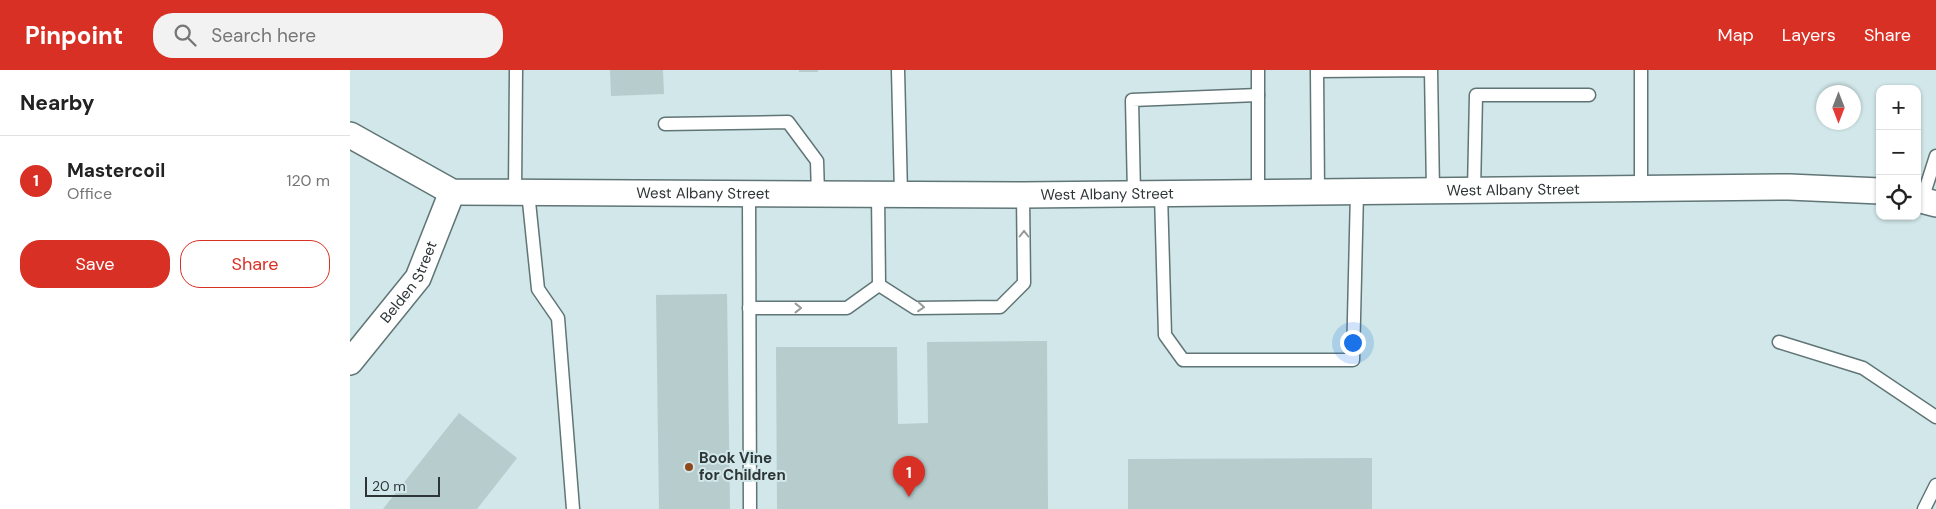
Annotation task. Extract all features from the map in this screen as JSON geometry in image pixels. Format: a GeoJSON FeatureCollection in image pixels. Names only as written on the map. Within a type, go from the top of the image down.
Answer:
{"type":"FeatureCollection","features":[{"type":"Feature","properties":{"kind":"street","name":"West Albany Street"},"geometry":{"type":"LineString","coordinates":[[350,135],[452,192],[1023,195],[1789,187],[1876,191]]}},
{"type":"Feature","properties":{"kind":"street","name":"Belden Street"},"geometry":{"type":"LineString","coordinates":[[350,362],[418,278],[452,192]]}},
{"type":"Feature","properties":{"kind":"lane"},"geometry":{"type":"LineString","coordinates":[[516,70],[521,192],[538,289],[558,318],[574,509]]}},
{"type":"Feature","properties":{"kind":"lane"},"geometry":{"type":"LineString","coordinates":[[749,308],[847,308],[879,285],[890,194],[898,70]]}},
{"type":"Feature","properties":{"kind":"lane"},"geometry":{"type":"LineString","coordinates":[[1258,70],[1258,193]]}},
{"type":"Feature","properties":{"kind":"lane"},"geometry":{"type":"LineString","coordinates":[[1318,192],[1317,71],[1431,70],[1433,191]]}},
{"type":"Feature","properties":{"kind":"lane"},"geometry":{"type":"LineString","coordinates":[[1641,70],[1641,190]]}},
{"type":"Feature","properties":{"kind":"lane"},"geometry":{"type":"LineString","coordinates":[[1134,194],[1132,100],[1258,95]]}},
{"type":"Feature","properties":{"kind":"lane"},"geometry":{"type":"LineString","coordinates":[[1474,191],[1476,95],[1589,95]]}},
{"type":"Feature","properties":{"kind":"lane"},"geometry":{"type":"LineString","coordinates":[[665,124],[788,122],[817,161],[818,194]]}},
{"type":"Feature","properties":{"kind":"lane"},"geometry":{"type":"LineString","coordinates":[[1925,201],[1936,156]]}},
{"type":"Feature","properties":{"kind":"lane"},"geometry":{"type":"LineString","coordinates":[[1161,194],[1165,335],[1183,360],[1353,360],[1357,192]]}},
{"type":"Feature","properties":{"kind":"lane"},"geometry":{"type":"LineString","coordinates":[[749,194],[750,509]]}},
{"type":"Feature","properties":{"kind":"lane"},"geometry":{"type":"LineString","coordinates":[[879,285],[915,308],[1000,307],[1024,283],[1023,195]]}},
{"type":"Feature","properties":{"kind":"lane"},"geometry":{"type":"LineString","coordinates":[[1779,342],[1862,368],[1936,417]]}},
{"type":"Feature","properties":{"kind":"lane"},"geometry":{"type":"LineString","coordinates":[[1924,509],[1936,485]]}},
{"type":"Feature","properties":{"kind":"building"},"geometry":{"type":"Polygon","coordinates":[[[610,70],[663,70],[664,94],[611,96],[610,70]]]}},
{"type":"Feature","properties":{"kind":"building"},"geometry":{"type":"Polygon","coordinates":[[[799,70],[818,70],[818,72],[799,72],[799,70]]]}},
{"type":"Feature","properties":{"kind":"building"},"geometry":{"type":"Polygon","coordinates":[[[727,294],[730,509],[659,509],[656,295],[727,294]]]}},
{"type":"Feature","properties":{"kind":"building"},"geometry":{"type":"Polygon","coordinates":[[[1047,341],[1048,509],[777,509],[776,347],[897,347],[898,424],[928,423],[927,342],[1047,341]]]}},
{"type":"Feature","properties":{"kind":"building"},"geometry":{"type":"Polygon","coordinates":[[[459,413],[517,458],[477,509],[383,509],[459,413]]]}},
{"type":"Feature","properties":{"kind":"building"},"geometry":{"type":"Polygon","coordinates":[[[1372,458],[1372,509],[1128,509],[1128,459],[1372,458]]]}},
{"type":"Feature","properties":{"kind":"place","name":"Book Vine for Children"},"geometry":{"type":"Point","coordinates":[689,467]}},
{"type":"Feature","properties":{"kind":"place","name":"Mastercoil"},"geometry":{"type":"Point","coordinates":[909,497]}}]}
